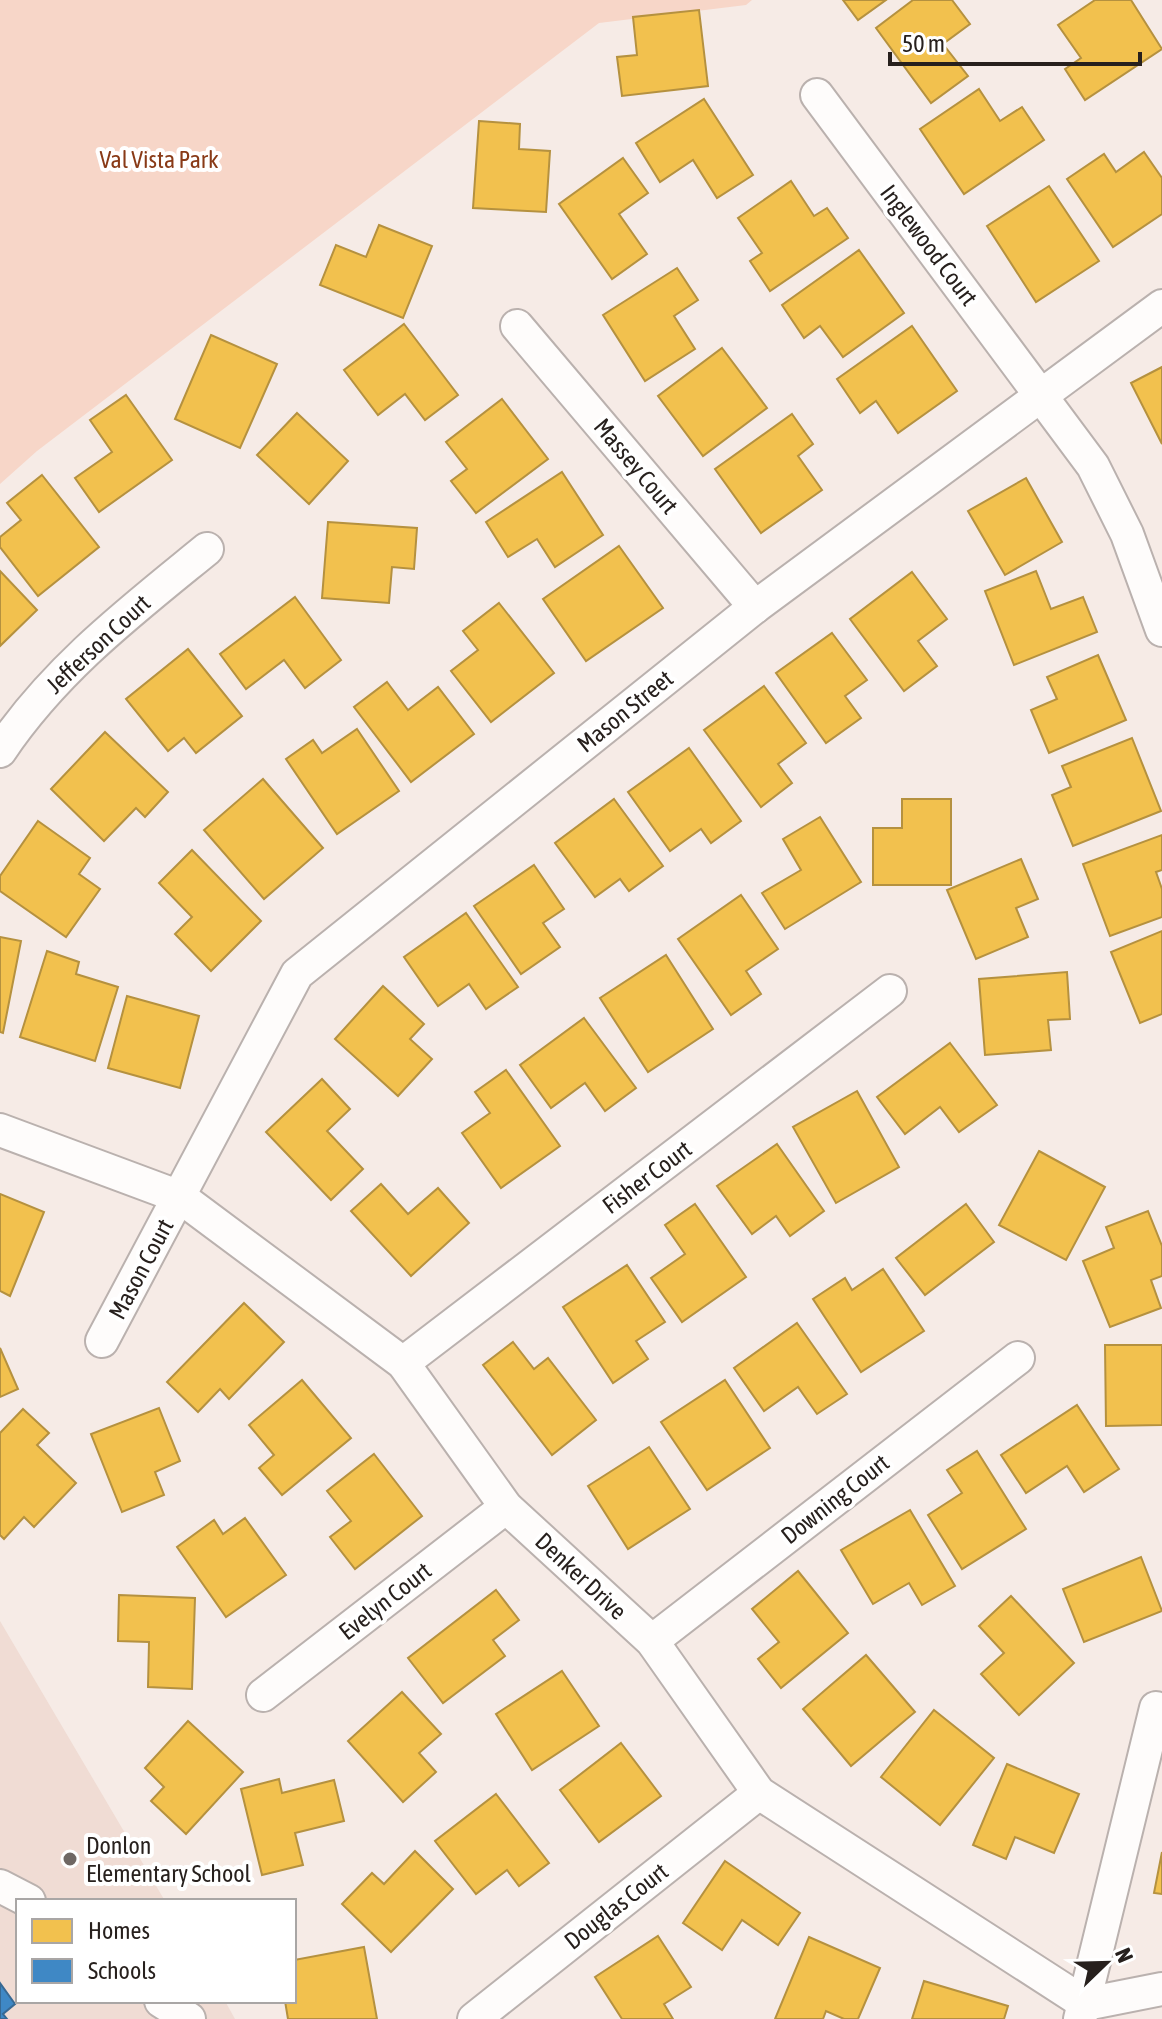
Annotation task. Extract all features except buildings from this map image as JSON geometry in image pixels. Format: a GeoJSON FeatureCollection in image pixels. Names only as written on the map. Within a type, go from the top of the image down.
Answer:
{"type":"FeatureCollection","features":[{"type":"Feature","properties":{"kind":"street","name":"Inglewood Court"},"geometry":{"type":"LineString","coordinates":[[817,95],[1093,466],[1127,534],[1162,630]]}},
{"type":"Feature","properties":{"kind":"street","name":"Mason Street"},"geometry":{"type":"LineString","coordinates":[[180,1197],[297,974],[755,607],[1162,306]]}},
{"type":"Feature","properties":{"kind":"street","name":"Massey Court"},"geometry":{"type":"LineString","coordinates":[[517,326],[755,607]]}},
{"type":"Feature","properties":{"kind":"street","name":"Jefferson Court"},"geometry":{"type":"LineString","coordinates":[[0,751],[24,715],[91,644],[207,549]]}},
{"type":"Feature","properties":{"kind":"street","name":"Fisher Court"},"geometry":{"type":"LineString","coordinates":[[403,1363],[890,991]]}},
{"type":"Feature","properties":{"kind":"street","name":"Denker Drive"},"geometry":{"type":"LineString","coordinates":[[0,1130],[180,1197],[403,1363],[506,1507],[652,1641],[759,1793],[1083,2012]]}},
{"type":"Feature","properties":{"kind":"street","name":"Mason Court"},"geometry":{"type":"LineString","coordinates":[[102,1341],[180,1197]]}},
{"type":"Feature","properties":{"kind":"street","name":"Downing Court"},"geometry":{"type":"LineString","coordinates":[[652,1641],[1018,1358]]}},
{"type":"Feature","properties":{"kind":"street","name":"Evelyn Court"},"geometry":{"type":"LineString","coordinates":[[263,1695],[506,1507]]}},
{"type":"Feature","properties":{"kind":"street"},"geometry":{"type":"LineString","coordinates":[[1156,1708],[1083,2012],[1162,1989]]}},
{"type":"Feature","properties":{"kind":"street","name":"Douglas Court"},"geometry":{"type":"LineString","coordinates":[[474,2019],[759,1793]]}},
{"type":"Feature","properties":{"kind":"street"},"geometry":{"type":"LineString","coordinates":[[0,1886],[25,1899]]}},
{"type":"Feature","properties":{"kind":"street"},"geometry":{"type":"LineString","coordinates":[[164,2003],[189,2019]]}},
{"type":"Feature","properties":{"kind":"shaded area","name":"Donlon Elementary School"},"geometry":{"type":"Polygon","coordinates":[[[0,1621],[164,1899],[16,1899],[16,2003],[226,2003],[235,2019],[0,2019],[0,1621]]]}},
{"type":"Feature","properties":{"kind":"green space","name":"Val Vista Park"},"geometry":{"type":"Polygon","coordinates":[[[0,0],[752,0],[746,5],[599,23],[37,451],[0,484],[0,0]]]}},
{"type":"Feature","properties":{"kind":"place","name":"Donlon Elementary School"},"geometry":{"type":"Point","coordinates":[70,1859]}}]}
